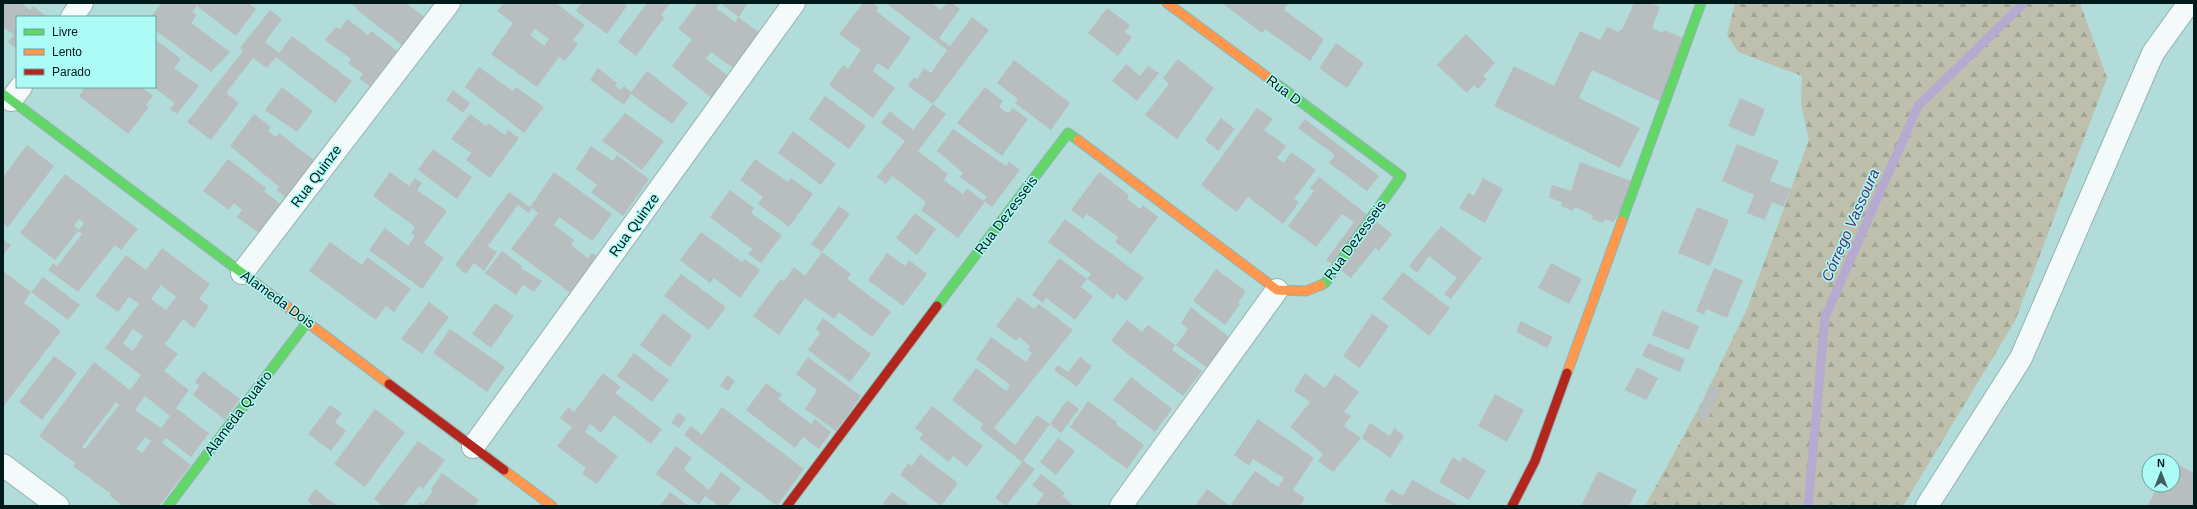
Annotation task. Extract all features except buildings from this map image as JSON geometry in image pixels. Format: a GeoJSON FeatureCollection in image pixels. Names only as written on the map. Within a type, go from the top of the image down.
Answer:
{"type":"FeatureCollection","features":[{"type":"Feature","properties":{"kind":"street"},"geometry":{"type":"LineString","coordinates":[[73,16],[82,3]]}},
{"type":"Feature","properties":{"kind":"street","name":"Rua Quinze"},"geometry":{"type":"LineString","coordinates":[[242,273],[449,3]]}},
{"type":"Feature","properties":{"kind":"street","name":"Rua Quinze"},"geometry":{"type":"LineString","coordinates":[[474,447],[794,3]]}},
{"type":"Feature","properties":{"kind":"street","name":"Rua D"},"geometry":{"type":"LineString","coordinates":[[1167,3],[1400,176]]}},
{"type":"Feature","properties":{"kind":"street"},"geometry":{"type":"LineString","coordinates":[[1512,506],[1535,461],[1701,3]]}},
{"type":"Feature","properties":{"kind":"street"},"geometry":{"type":"LineString","coordinates":[[1927,506],[2021,358],[2153,53],[2189,3]]}},
{"type":"Feature","properties":{"kind":"street","name":"Alameda Dois"},"geometry":{"type":"LineString","coordinates":[[12,94],[242,273],[308,321],[552,506]]}},
{"type":"Feature","properties":{"kind":"street","name":"Rua Dezesseis"},"geometry":{"type":"LineString","coordinates":[[787,506],[1068,133],[1277,290],[1306,291],[1325,283],[1400,176]]}},
{"type":"Feature","properties":{"kind":"street"},"geometry":{"type":"LineString","coordinates":[[1121,506],[1277,290]]}},
{"type":"Feature","properties":{"kind":"street","name":"Alameda Quatro"},"geometry":{"type":"LineString","coordinates":[[168,506],[308,321]]}},
{"type":"Feature","properties":{"kind":"street"},"geometry":{"type":"LineString","coordinates":[[3,465],[58,506]]}},
{"type":"Feature","properties":{"kind":"green space"},"geometry":{"type":"Polygon","coordinates":[[[1735,3],[2080,3],[2107,78],[2015,321],[1903,506],[1645,506],[1702,402],[1747,309],[1809,140],[1801,104],[1802,76],[1738,52],[1727,35],[1735,3]]]}},
{"type":"Feature","properties":{"kind":"waterway","name":"Córrego Vassoura"},"geometry":{"type":"LineString","coordinates":[[1808,506],[1825,317],[1918,106],[2024,3]]}},
{"type":"Feature","properties":{"kind":"traffic: fast"},"geometry":{"type":"LineString","coordinates":[[1622,221],[1701,3]]}},
{"type":"Feature","properties":{"kind":"traffic: fast"},"geometry":{"type":"LineString","coordinates":[[1274,82],[1401,176],[1325,283],[1321,285]]}},
{"type":"Feature","properties":{"kind":"traffic: fast"},"geometry":{"type":"LineString","coordinates":[[3,94],[258,285]]}},
{"type":"Feature","properties":{"kind":"traffic: fast"},"geometry":{"type":"LineString","coordinates":[[937,306],[1068,133],[1078,140]]}},
{"type":"Feature","properties":{"kind":"traffic: fast"},"geometry":{"type":"LineString","coordinates":[[168,506],[308,321]]}},
{"type":"Feature","properties":{"kind":"traffic: slow"},"geometry":{"type":"LineString","coordinates":[[1167,3],[1274,82]]}},
{"type":"Feature","properties":{"kind":"traffic: slow"},"geometry":{"type":"LineString","coordinates":[[1078,140],[1277,290],[1306,291],[1321,285]]}},
{"type":"Feature","properties":{"kind":"traffic: slow"},"geometry":{"type":"LineString","coordinates":[[1567,373],[1622,221]]}},
{"type":"Feature","properties":{"kind":"traffic: slow"},"geometry":{"type":"LineString","coordinates":[[258,285],[389,384]]}},
{"type":"Feature","properties":{"kind":"traffic: slow"},"geometry":{"type":"LineString","coordinates":[[504,470],[552,506]]}},
{"type":"Feature","properties":{"kind":"traffic: jam"},"geometry":{"type":"LineString","coordinates":[[787,506],[937,306]]}},
{"type":"Feature","properties":{"kind":"traffic: jam"},"geometry":{"type":"LineString","coordinates":[[1512,506],[1535,461],[1567,373]]}},
{"type":"Feature","properties":{"kind":"traffic: jam"},"geometry":{"type":"LineString","coordinates":[[389,384],[504,470]]}}]}
